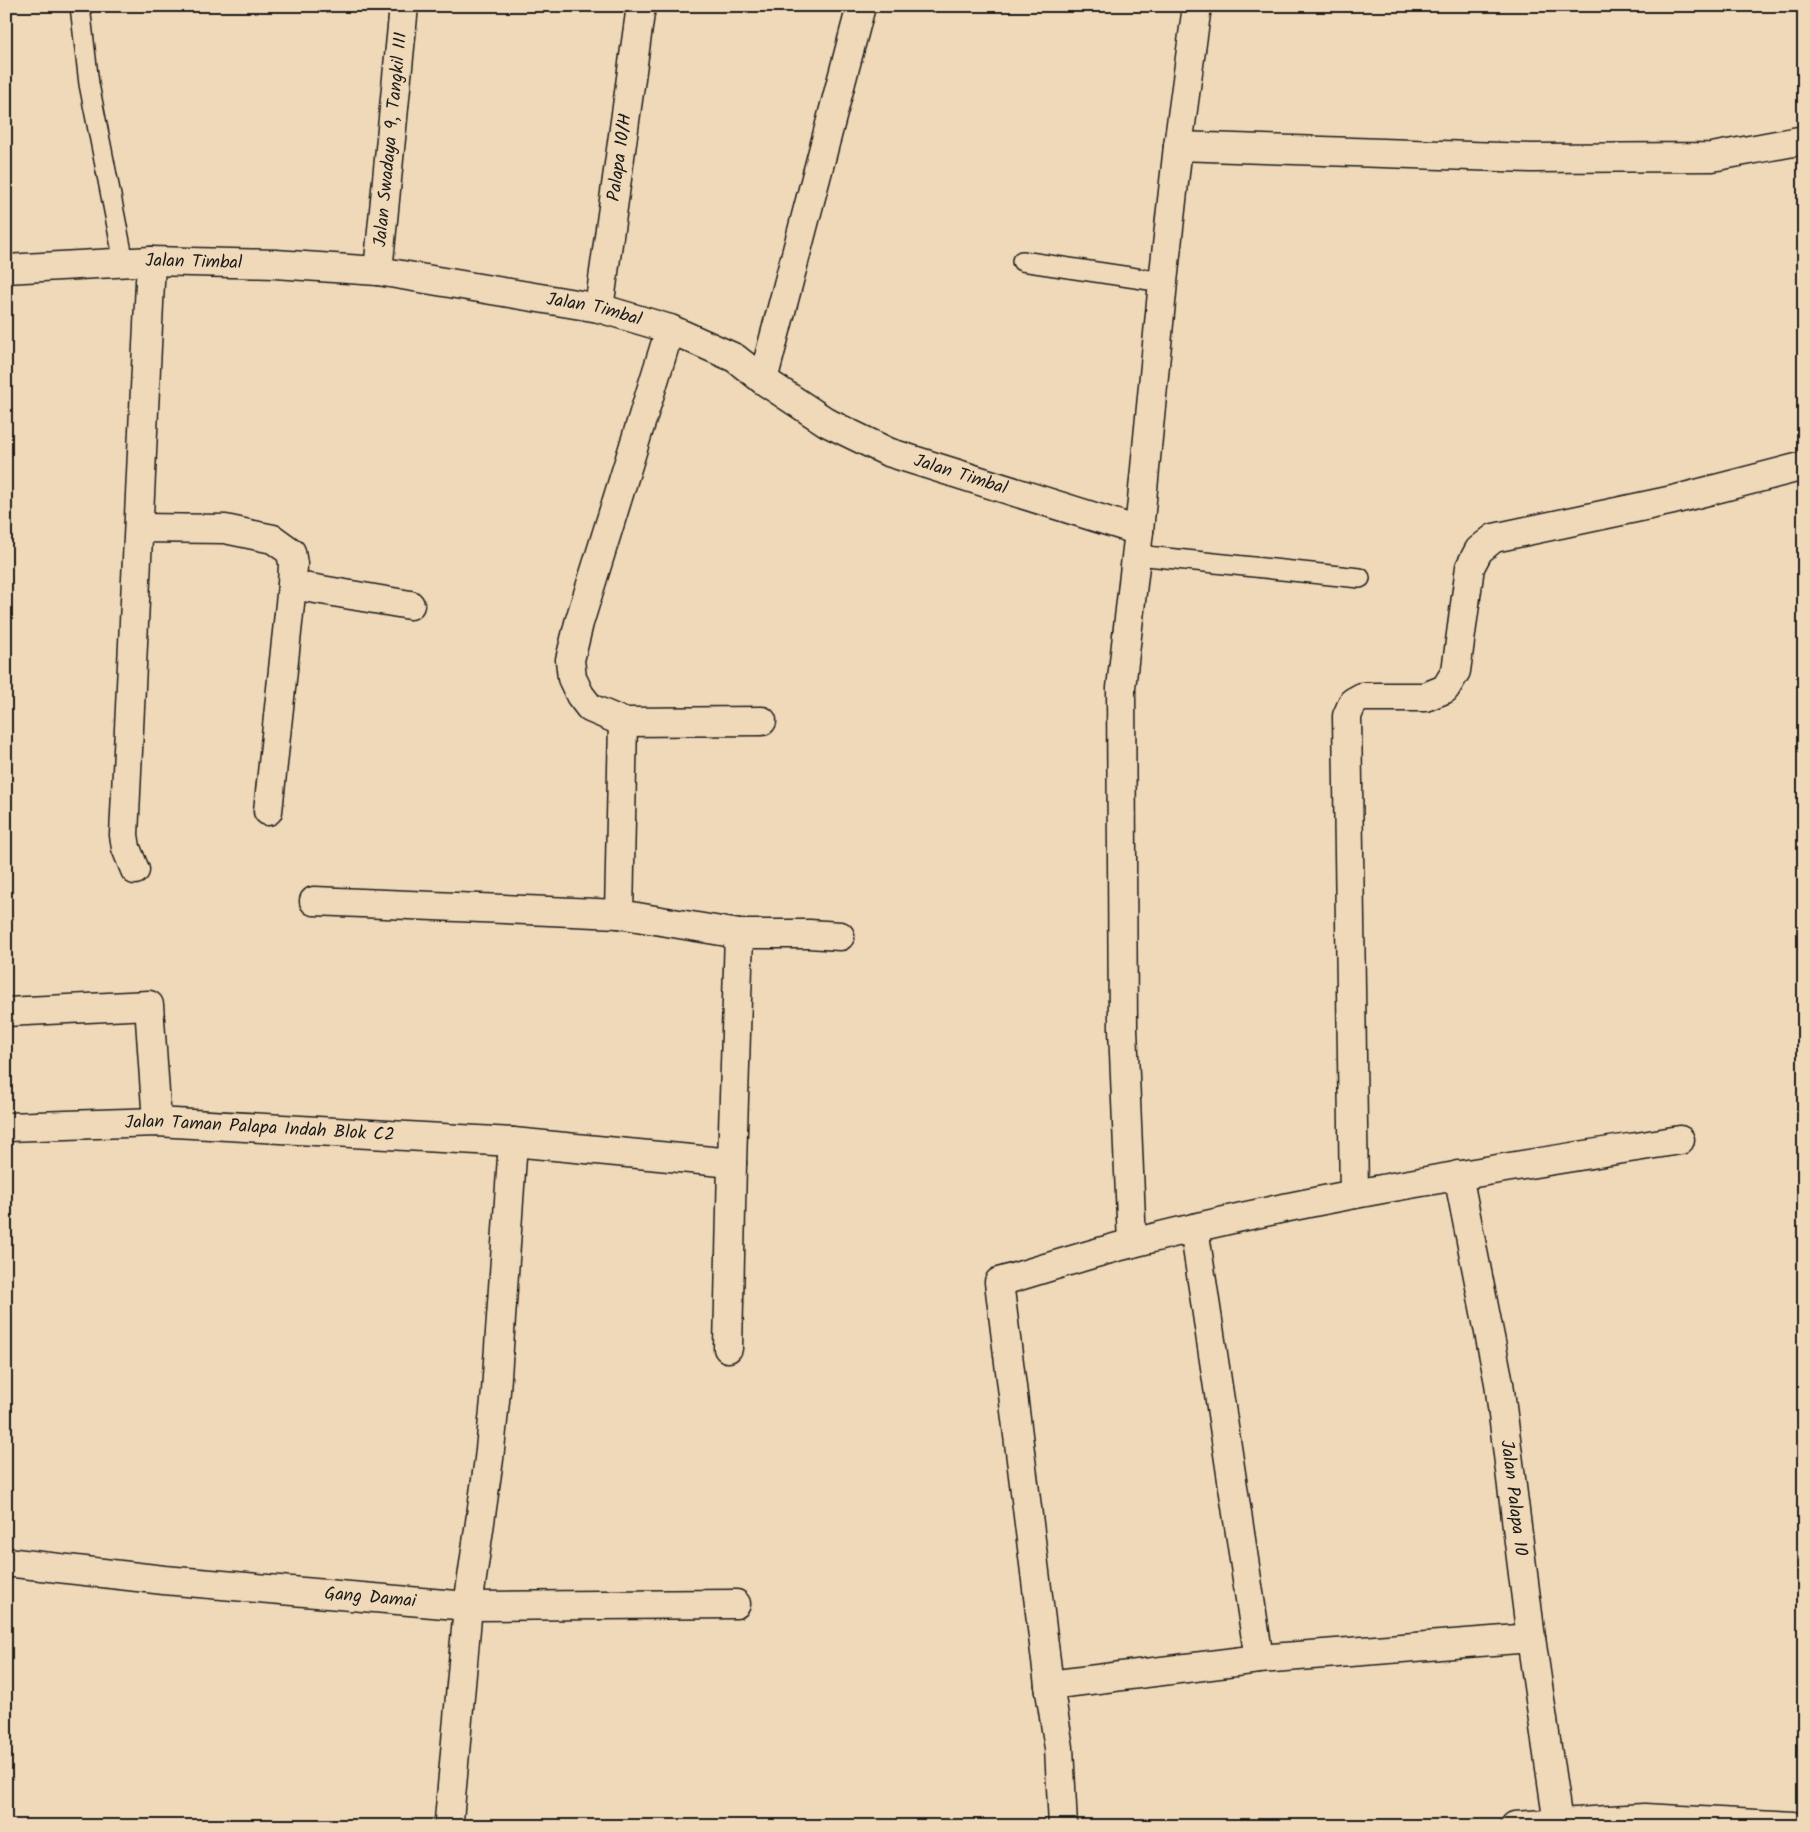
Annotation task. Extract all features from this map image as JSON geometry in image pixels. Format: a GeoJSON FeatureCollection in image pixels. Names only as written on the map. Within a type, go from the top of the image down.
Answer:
{"type":"FeatureCollection","features":[{"type":"Feature","properties":{"kind":"street","name":"Jalan Swadaya 9, Tangkil III"},"geometry":{"type":"LineString","coordinates":[[378,271],[404,6]]}},
{"type":"Feature","properties":{"kind":"street","name":"Palapa 10/H"},"geometry":{"type":"LineString","coordinates":[[599,308],[641,6]]}},
{"type":"Feature","properties":{"kind":"street"},"geometry":{"type":"LineString","coordinates":[[763,380],[861,6]]}},
{"type":"Feature","properties":{"kind":"street"},"geometry":{"type":"LineString","coordinates":[[1132,1243],[1123,1029],[1121,688],[1138,543],[1178,146],[1197,6]]}},
{"type":"Feature","properties":{"kind":"street"},"geometry":{"type":"LineString","coordinates":[[1178,146],[1530,158],[1712,157],[1804,140]]}},
{"type":"Feature","properties":{"kind":"street","name":"Jalan Timbal"},"geometry":{"type":"LineString","coordinates":[[6,268],[151,261],[275,264],[378,271],[599,308],[670,329],[735,358],[763,380],[828,423],[888,452],[1138,543]]}},
{"type":"Feature","properties":{"kind":"street"},"geometry":{"type":"LineString","coordinates":[[135,870],[126,848],[124,836],[151,261]]}},
{"type":"Feature","properties":{"kind":"street"},"geometry":{"type":"LineString","coordinates":[[670,329],[579,624],[570,660],[572,678],[580,696],[590,708],[623,722],[762,721]]}},
{"type":"Feature","properties":{"kind":"street"},"geometry":{"type":"LineString","coordinates":[[1354,1194],[1347,716],[1354,702],[1362,698],[1425,698],[1445,689],[1456,671],[1470,567],[1479,550],[1494,538],[1673,500],[1804,466]]}},
{"type":"Feature","properties":{"kind":"street"},"geometry":{"type":"LineString","coordinates":[[139,528],[225,529],[273,539],[291,552],[293,564],[292,585],[268,811]]}},
{"type":"Feature","properties":{"kind":"street"},"geometry":{"type":"LineString","coordinates":[[292,585],[410,605]]}},
{"type":"Feature","properties":{"kind":"street"},"geometry":{"type":"LineString","coordinates":[[619,914],[623,722]]}},
{"type":"Feature","properties":{"kind":"street"},"geometry":{"type":"LineString","coordinates":[[314,901],[619,914],[739,934],[840,936]]}},
{"type":"Feature","properties":{"kind":"street"},"geometry":{"type":"LineString","coordinates":[[728,1348],[739,934]]}},
{"type":"Feature","properties":{"kind":"street"},"geometry":{"type":"LineString","coordinates":[[6,1012],[149,1005],[157,1122]]}},
{"type":"Feature","properties":{"kind":"street","name":"Jalan Taman Palapa Indah Blok C2"},"geometry":{"type":"LineString","coordinates":[[6,1127],[157,1122],[513,1142],[732,1163]]}},
{"type":"Feature","properties":{"kind":"street"},"geometry":{"type":"LineString","coordinates":[[1063,1826],[1059,1748],[1049,1685],[999,1282],[1132,1243],[1354,1194],[1458,1175],[1680,1140]]}},
{"type":"Feature","properties":{"kind":"street"},"geometry":{"type":"LineString","coordinates":[[449,1820],[468,1606],[489,1459],[496,1391],[513,1142]]}},
{"type":"Feature","properties":{"kind":"street","name":"Jalan Palapa 10"},"geometry":{"type":"LineString","coordinates":[[1458,1175],[1498,1383],[1558,1824]]}},
{"type":"Feature","properties":{"kind":"street"},"geometry":{"type":"LineString","coordinates":[[1194,1228],[1259,1659]]}},
{"type":"Feature","properties":{"kind":"street","name":"Gang Damai"},"geometry":{"type":"LineString","coordinates":[[6,1562],[164,1580],[468,1606],[736,1604]]}},
{"type":"Feature","properties":{"kind":"street"},"geometry":{"type":"LineString","coordinates":[[1049,1685],[1259,1659],[1532,1638]]}},
{"type":"Feature","properties":{"kind":"street"},"geometry":{"type":"LineString","coordinates":[[1515,1826],[1644,1818],[1793,1826]]}},
{"type":"Feature","properties":{"kind":"lane"},"geometry":{"type":"LineString","coordinates":[[80,6],[89,84],[124,262]]}},
{"type":"Feature","properties":{"kind":"lane"},"geometry":{"type":"LineString","coordinates":[[1022,261],[1163,282]]}},
{"type":"Feature","properties":{"kind":"lane"},"geometry":{"type":"LineString","coordinates":[[1138,543],[1360,578]]}}]}
